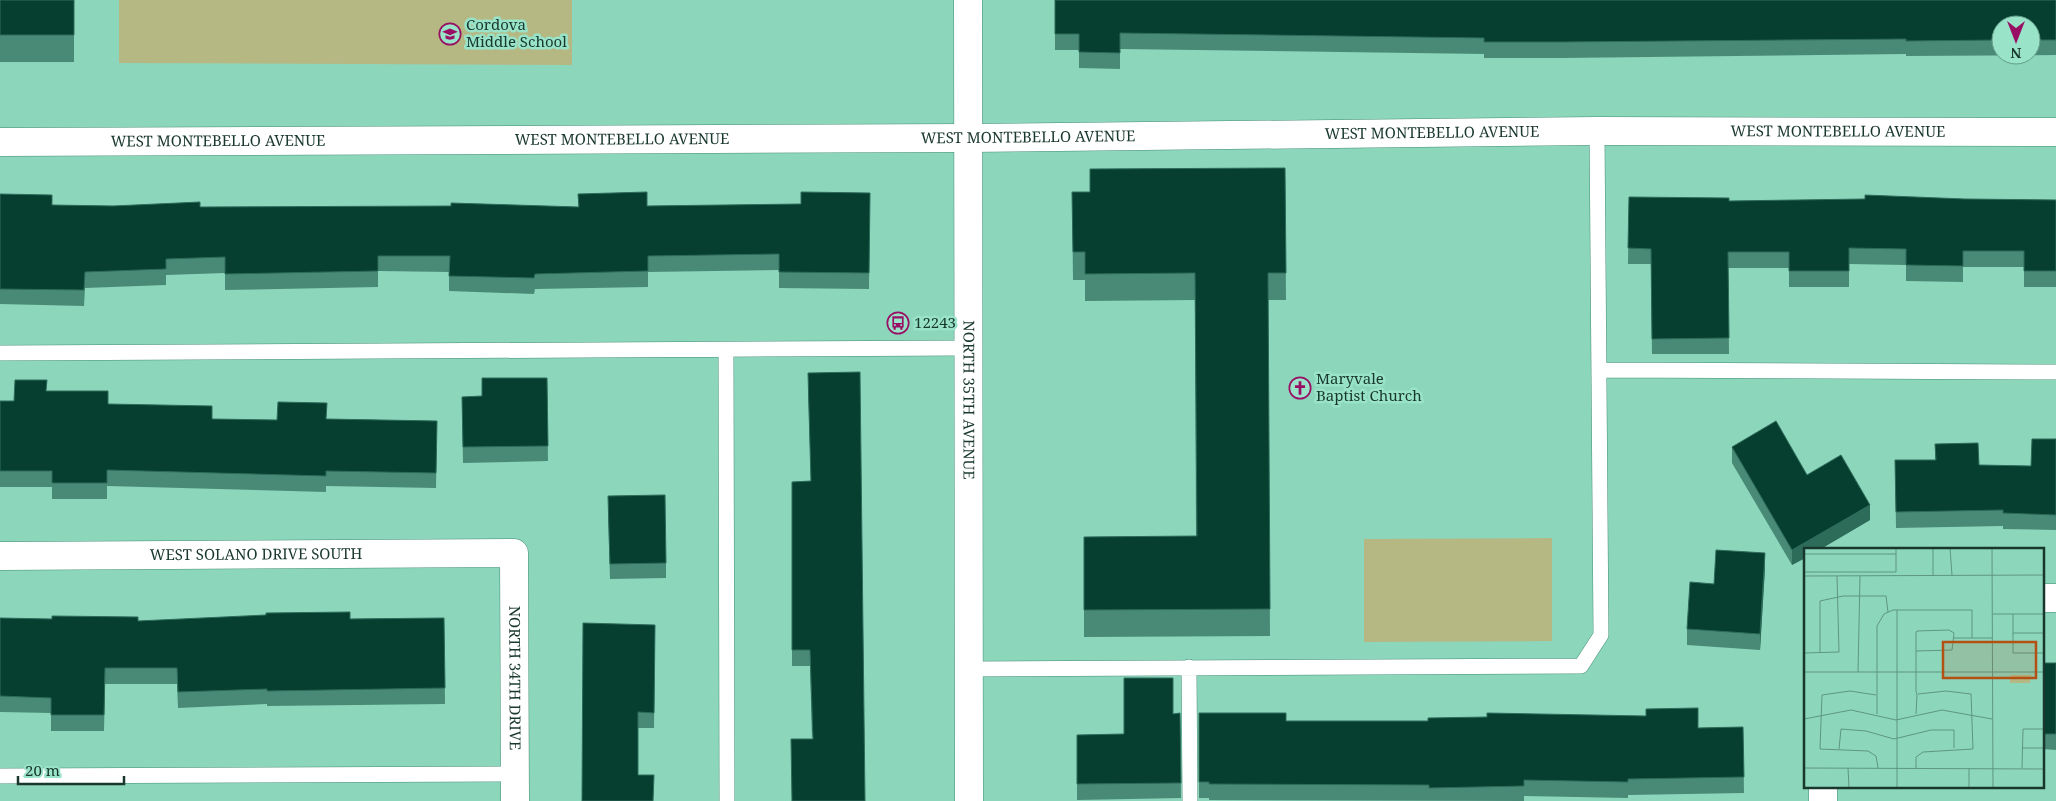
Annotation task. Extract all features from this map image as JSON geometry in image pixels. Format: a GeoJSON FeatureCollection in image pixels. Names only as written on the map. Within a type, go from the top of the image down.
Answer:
{"type":"FeatureCollection","features":[{"type":"Feature","properties":{"kind":"street","name":"NORTH 35TH AVENUE"},"geometry":{"type":"LineString","coordinates":[[968,0],[969,801]]}},
{"type":"Feature","properties":{"kind":"street","name":"WEST MONTEBELLO AVENUE"},"geometry":{"type":"LineString","coordinates":[[0,142],[969,138],[1597,131],[2056,132]]}},
{"type":"Feature","properties":{"kind":"street","name":"WEST SOLANO DRIVE SOUTH"},"geometry":{"type":"LineString","coordinates":[[0,556],[514,554]]}},
{"type":"Feature","properties":{"kind":"street","name":"NORTH 34TH DRIVE"},"geometry":{"type":"LineString","coordinates":[[514,554],[515,801]]}},
{"type":"Feature","properties":{"kind":"street"},"geometry":{"type":"LineString","coordinates":[[1823,788],[1823,801]]}},
{"type":"Feature","properties":{"kind":"lane"},"geometry":{"type":"LineString","coordinates":[[970,669],[1581,666],[1601,635],[1597,131]]}},
{"type":"Feature","properties":{"kind":"lane"},"geometry":{"type":"LineString","coordinates":[[0,353],[969,348]]}},
{"type":"Feature","properties":{"kind":"lane"},"geometry":{"type":"LineString","coordinates":[[726,350],[727,801]]}},
{"type":"Feature","properties":{"kind":"lane"},"geometry":{"type":"LineString","coordinates":[[1599,370],[2056,372]]}},
{"type":"Feature","properties":{"kind":"lane"},"geometry":{"type":"LineString","coordinates":[[1189,667],[1190,801]]}},
{"type":"Feature","properties":{"kind":"lane"},"geometry":{"type":"LineString","coordinates":[[0,776],[515,774]]}},
{"type":"Feature","properties":{"kind":"green space"},"geometry":{"type":"Polygon","coordinates":[[[119,0],[572,0],[572,65],[119,63],[119,0]]]}},
{"type":"Feature","properties":{"kind":"green space"},"geometry":{"type":"Polygon","coordinates":[[[1552,538],[1552,641],[1364,642],[1364,539],[1552,538]]]}},
{"type":"Feature","properties":{"kind":"building"},"geometry":{"type":"Polygon","coordinates":[[[0,0],[74,0],[74,35],[0,35],[0,0]]]}},
{"type":"Feature","properties":{"kind":"building"},"geometry":{"type":"Polygon","coordinates":[[[1055,0],[2056,0],[2056,40],[2041,40],[2041,15],[1991,15],[1991,40],[1484,42],[1484,38],[1120,33],[1120,53],[1079,52],[1079,34],[1055,34],[1055,0]]]}},
{"type":"Feature","properties":{"kind":"building"},"geometry":{"type":"Polygon","coordinates":[[[1285,168],[1286,273],[1268,273],[1270,609],[1084,610],[1084,537],[1197,536],[1195,273],[1085,274],[1085,252],[1073,252],[1072,192],[1090,192],[1090,169],[1285,168]]]}},
{"type":"Feature","properties":{"kind":"building"},"geometry":{"type":"Polygon","coordinates":[[[647,192],[647,206],[801,204],[801,192],[870,193],[869,273],[779,272],[779,254],[648,256],[648,271],[535,274],[534,278],[449,276],[450,256],[378,256],[378,271],[225,274],[225,257],[166,259],[166,269],[85,272],[84,290],[0,289],[0,194],[52,195],[52,205],[113,206],[200,202],[200,207],[451,206],[451,203],[579,207],[578,194],[647,192]]]}},
{"type":"Feature","properties":{"kind":"building"},"geometry":{"type":"Polygon","coordinates":[[[1865,195],[2056,200],[2056,271],[2024,271],[2024,251],[1963,251],[1963,266],[1906,265],[1906,249],[1849,248],[1849,271],[1789,271],[1789,252],[1728,252],[1729,338],[1652,339],[1651,249],[1628,248],[1629,197],[1729,198],[1729,201],[1865,199],[1865,195]]]}},
{"type":"Feature","properties":{"kind":"building"},"geometry":{"type":"Polygon","coordinates":[[[860,372],[865,801],[792,801],[791,739],[813,739],[810,650],[792,650],[792,482],[811,481],[808,373],[860,372]]]}},
{"type":"Feature","properties":{"kind":"building"},"geometry":{"type":"Polygon","coordinates":[[[482,378],[547,378],[548,446],[463,447],[462,397],[482,396],[482,378]]]}},
{"type":"Feature","properties":{"kind":"building"},"geometry":{"type":"Polygon","coordinates":[[[15,380],[47,380],[46,391],[108,391],[108,404],[212,406],[212,419],[277,420],[278,402],[327,403],[326,419],[437,421],[436,473],[326,471],[326,476],[107,470],[107,483],[52,483],[52,471],[0,471],[0,401],[14,401],[15,380]]]}},
{"type":"Feature","properties":{"kind":"building"},"geometry":{"type":"Polygon","coordinates":[[[1776,421],[1807,475],[1841,455],[1870,505],[1792,550],[1732,447],[1776,421]]]}},
{"type":"Feature","properties":{"kind":"building"},"geometry":{"type":"Polygon","coordinates":[[[2032,439],[2056,439],[2056,515],[2003,513],[2003,510],[1896,512],[1895,460],[1936,460],[1935,444],[1978,443],[1979,465],[2031,466],[2032,439]]]}},
{"type":"Feature","properties":{"kind":"building"},"geometry":{"type":"Polygon","coordinates":[[[665,495],[666,563],[610,564],[608,496],[665,495]]]}},
{"type":"Feature","properties":{"kind":"building"},"geometry":{"type":"Polygon","coordinates":[[[1716,550],[1765,553],[1760,634],[1687,629],[1690,582],[1714,584],[1716,550]]]}},
{"type":"Feature","properties":{"kind":"building"},"geometry":{"type":"Polygon","coordinates":[[[350,612],[350,619],[444,618],[445,688],[267,691],[267,689],[178,692],[177,668],[105,668],[104,715],[51,715],[51,698],[0,696],[0,618],[52,619],[52,616],[138,617],[138,621],[266,615],[266,613],[350,612]]]}},
{"type":"Feature","properties":{"kind":"building"},"geometry":{"type":"Polygon","coordinates":[[[583,623],[655,625],[654,713],[638,712],[638,775],[654,775],[653,801],[582,801],[583,623]]]}},
{"type":"Feature","properties":{"kind":"building"},"geometry":{"type":"Polygon","coordinates":[[[2044,663],[2056,663],[2056,734],[2044,734],[2044,663]]]}},
{"type":"Feature","properties":{"kind":"building"},"geometry":{"type":"Polygon","coordinates":[[[1124,678],[1173,678],[1173,714],[1180,713],[1181,783],[1077,784],[1077,735],[1124,734],[1124,678]]]}},
{"type":"Feature","properties":{"kind":"building"},"geometry":{"type":"Polygon","coordinates":[[[1698,708],[1698,728],[1743,727],[1744,777],[1628,779],[1628,782],[1524,780],[1524,786],[1429,788],[1429,785],[1209,784],[1209,782],[1199,782],[1199,713],[1286,713],[1286,721],[1428,721],[1428,718],[1487,717],[1487,713],[1646,716],[1646,709],[1698,708]]]}},
{"type":"Feature","properties":{"kind":"place","name":"Cordova Middle School"},"geometry":{"type":"Point","coordinates":[450,34]}},
{"type":"Feature","properties":{"kind":"place","name":"12243"},"geometry":{"type":"Point","coordinates":[898,323]}},
{"type":"Feature","properties":{"kind":"place","name":"Maryvale Baptist Church"},"geometry":{"type":"Point","coordinates":[1300,388]}}]}
